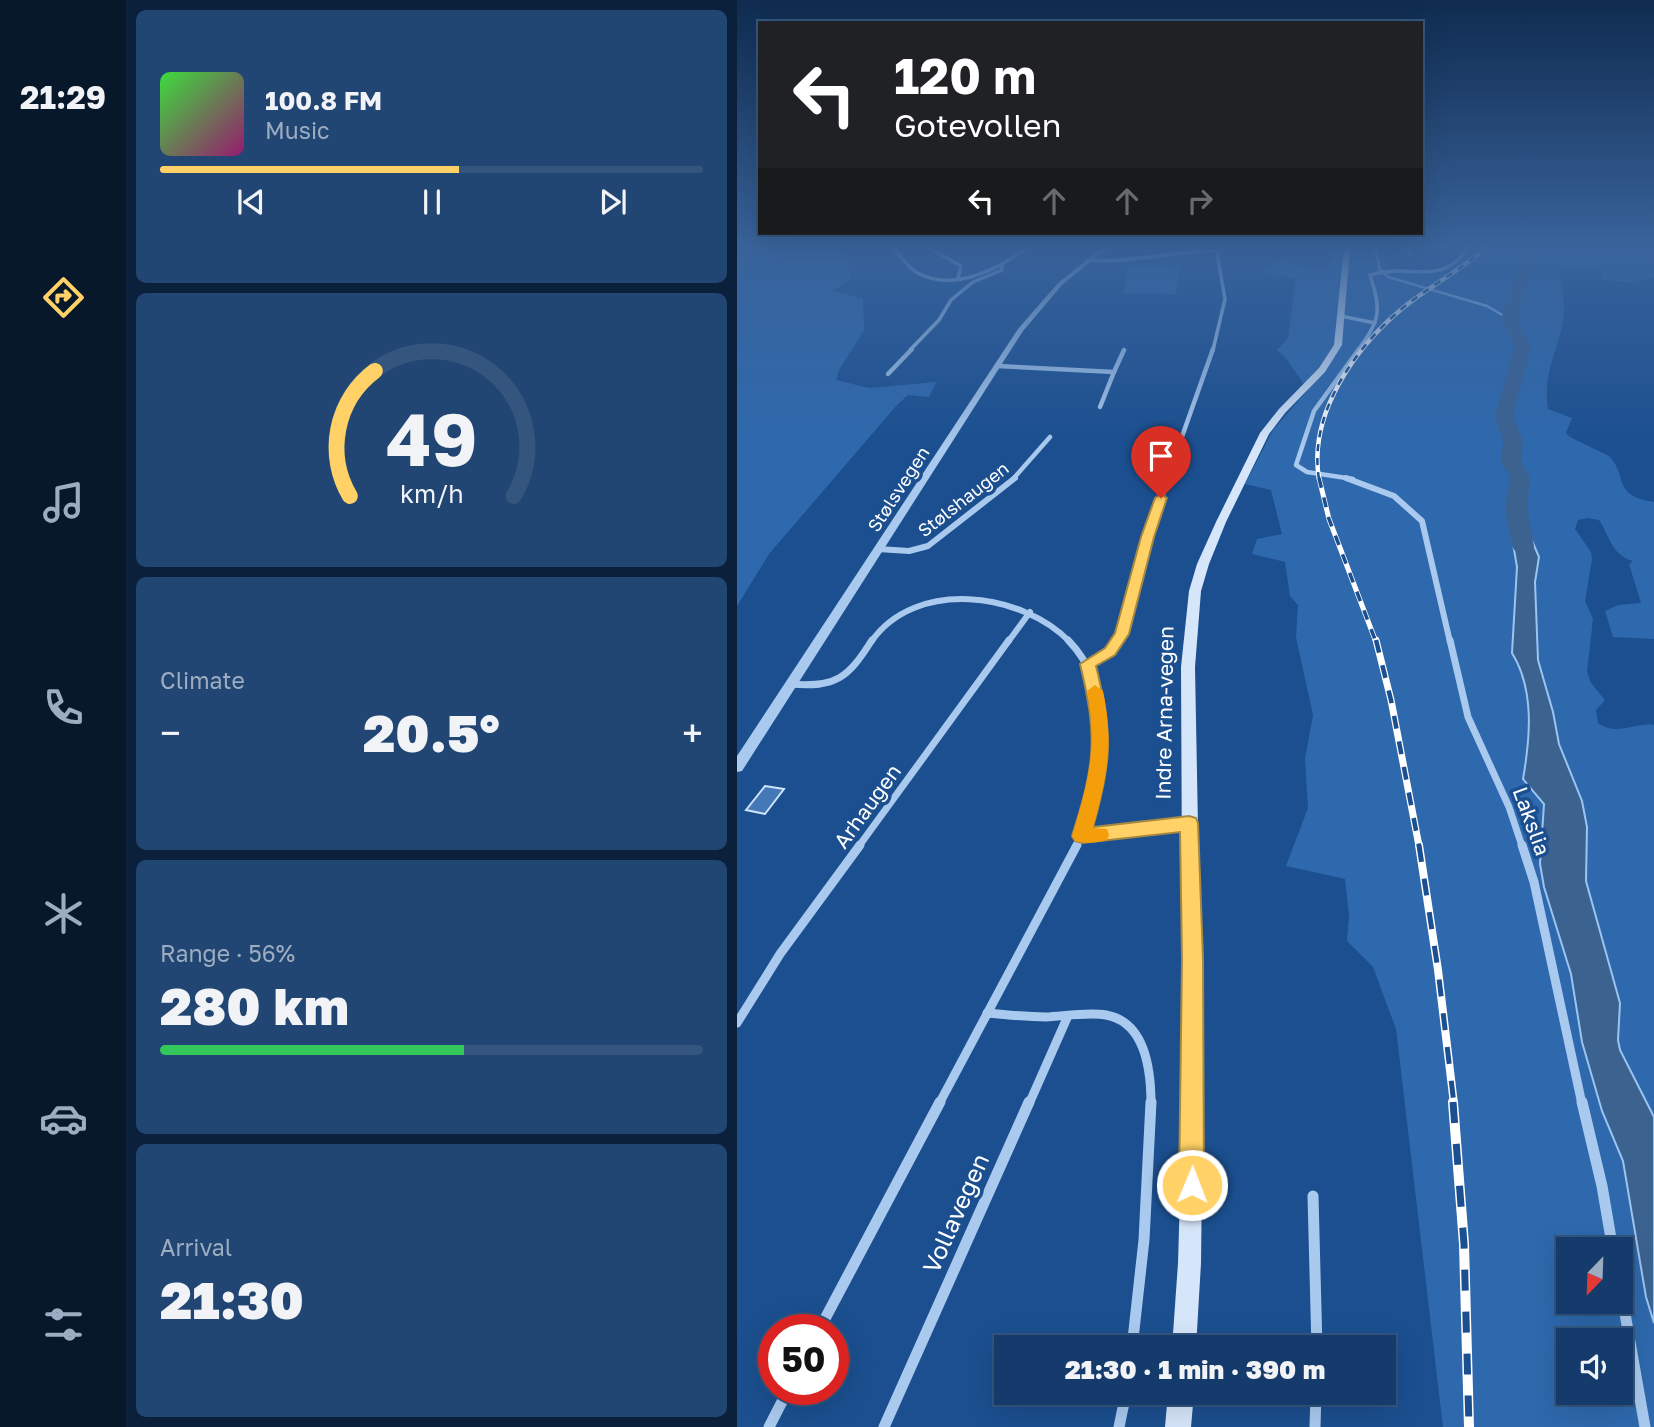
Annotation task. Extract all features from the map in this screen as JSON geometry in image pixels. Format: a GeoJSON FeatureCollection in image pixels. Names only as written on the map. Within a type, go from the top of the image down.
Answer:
{"type":"FeatureCollection","features":[{"type":"Feature","properties":{"kind":"main road","name":"Indre Arna-vegen"},"geometry":{"type":"LineString","coordinates":[[1185,1335],[1190,1267],[1193,1130],[1188,667],[1191,618],[1200,573],[1256,448],[1282,411],[1328,362],[1338,345],[1341,316]]}},
{"type":"Feature","properties":{"kind":"main road"},"geometry":{"type":"LineString","coordinates":[[1178,1427],[1180,1405]]}},
{"type":"Feature","properties":{"kind":"street"},"geometry":{"type":"LineString","coordinates":[[888,374],[943,314]]}},
{"type":"Feature","properties":{"kind":"street","name":"Stølsvegen"},"geometry":{"type":"LineString","coordinates":[[737,767],[1032,314]]}},
{"type":"Feature","properties":{"kind":"street"},"geometry":{"type":"LineString","coordinates":[[1088,664],[1110,651],[1122,634],[1148,537],[1213,347],[1221,314]]}},
{"type":"Feature","properties":{"kind":"street"},"geometry":{"type":"LineString","coordinates":[[1341,316],[1375,323],[1378,314]]}},
{"type":"Feature","properties":{"kind":"street","name":"Lakslia"},"geometry":{"type":"LineString","coordinates":[[1375,323],[1367,338],[1321,398],[1306,430],[1296,466],[1302,471],[1354,480],[1391,496],[1411,508],[1422,521],[1468,717],[1509,807],[1534,882],[1569,1051],[1602,1186],[1611,1237]]}},
{"type":"Feature","properties":{"kind":"street"},"geometry":{"type":"LineString","coordinates":[[1100,407],[1124,351]]}},
{"type":"Feature","properties":{"kind":"street"},"geometry":{"type":"LineString","coordinates":[[998,366],[1114,372]]}},
{"type":"Feature","properties":{"kind":"street","name":"Stølshaugen"},"geometry":{"type":"LineString","coordinates":[[878,549],[909,551],[928,546],[1014,479],[1050,437]]}},
{"type":"Feature","properties":{"kind":"street"},"geometry":{"type":"LineString","coordinates":[[790,684],[826,685],[843,678],[886,624],[916,608],[966,600],[1009,605],[1030,612],[1059,630],[1073,643],[1088,664],[1099,712],[1101,757],[1098,781],[1082,836],[827,1314]]}},
{"type":"Feature","properties":{"kind":"street","name":"Arhaugen"},"geometry":{"type":"LineString","coordinates":[[737,1023],[780,954],[1030,612]]}},
{"type":"Feature","properties":{"kind":"street"},"geometry":{"type":"LineString","coordinates":[[1082,836],[1189,823]]}},
{"type":"Feature","properties":{"kind":"street"},"geometry":{"type":"LineString","coordinates":[[987,1013],[1067,1018],[1107,1015],[1119,1019],[1138,1039],[1149,1063],[1151,1121],[1140,1290],[1134,1335]]}},
{"type":"Feature","properties":{"kind":"street","name":"Vollavegen"},"geometry":{"type":"LineString","coordinates":[[884,1427],[1067,1018]]}},
{"type":"Feature","properties":{"kind":"street"},"geometry":{"type":"LineString","coordinates":[[1313,1196],[1317,1335]]}},
{"type":"Feature","properties":{"kind":"street"},"geometry":{"type":"LineString","coordinates":[[1625,1314],[1645,1427]]}},
{"type":"Feature","properties":{"kind":"street"},"geometry":{"type":"LineString","coordinates":[[769,1427],[780,1405]]}},
{"type":"Feature","properties":{"kind":"street"},"geometry":{"type":"LineString","coordinates":[[1119,1427],[1124,1405]]}},
{"type":"Feature","properties":{"kind":"street"},"geometry":{"type":"LineString","coordinates":[[1315,1427],[1316,1405]]}},
{"type":"Feature","properties":{"kind":"shaded area"},"geometry":{"type":"Polygon","coordinates":[[[737,314],[863,314],[864,330],[839,370],[836,380],[869,388],[936,382],[929,397],[908,395],[896,406],[769,554],[737,606],[737,314]]]}},
{"type":"Feature","properties":{"kind":"shaded area"},"geometry":{"type":"Polygon","coordinates":[[[1291,314],[1564,314],[1548,381],[1548,409],[1572,418],[1566,433],[1570,437],[1609,456],[1626,490],[1641,499],[1654,502],[1654,639],[1613,637],[1605,611],[1618,605],[1641,603],[1629,564],[1633,561],[1615,550],[1599,520],[1578,520],[1575,529],[1591,552],[1592,560],[1585,601],[1593,619],[1587,672],[1591,683],[1605,700],[1596,710],[1598,723],[1612,729],[1654,725],[1654,1117],[1620,1050],[1620,1003],[1586,881],[1587,827],[1582,801],[1559,744],[1538,660],[1535,582],[1539,558],[1530,536],[1528,515],[1508,514],[1517,567],[1512,653],[1524,683],[1529,715],[1523,779],[1544,804],[1540,864],[1544,887],[1571,974],[1582,1042],[1602,1111],[1623,1161],[1646,1297],[1654,1323],[1654,1427],[1443,1427],[1396,1029],[1373,967],[1347,941],[1349,915],[1345,879],[1286,866],[1308,808],[1305,759],[1313,715],[1296,637],[1298,605],[1290,596],[1285,562],[1252,554],[1257,539],[1282,534],[1271,490],[1245,484],[1273,430],[1308,390],[1277,350],[1288,338],[1291,314]]]}},
{"type":"Feature","properties":{"kind":"shaded area"},"geometry":{"type":"Polygon","coordinates":[[[1510,508],[1526,512],[1530,536],[1539,557],[1535,582],[1538,660],[1559,744],[1582,801],[1587,827],[1586,881],[1620,1003],[1620,1050],[1654,1117],[1654,1323],[1646,1297],[1623,1161],[1602,1111],[1582,1042],[1571,974],[1544,887],[1540,864],[1544,804],[1523,779],[1529,715],[1524,683],[1512,653],[1517,567],[1508,514],[1510,508]]]}},
{"type":"Feature","properties":{"kind":"building"},"geometry":{"type":"Polygon","coordinates":[[[765,786],[784,789],[765,814],[746,810],[765,786]]]}},
{"type":"Feature","properties":{"kind":"waterway"},"geometry":{"type":"LineString","coordinates":[[1500,314],[1509,319]]}},
{"type":"Feature","properties":{"kind":"waterway"},"geometry":{"type":"LineString","coordinates":[[1511,314],[1509,319],[1523,345],[1504,416],[1513,441],[1511,461],[1520,478],[1516,508],[1523,546]]}},
{"type":"Feature","properties":{"kind":"railway"},"geometry":{"type":"LineString","coordinates":[[1319,479],[1317,455],[1328,407],[1353,362],[1397,314]]}},
{"type":"Feature","properties":{"kind":"railway"},"geometry":{"type":"LineString","coordinates":[[1319,478],[1329,519],[1376,642]]}},
{"type":"Feature","properties":{"kind":"railway"},"geometry":{"type":"LineString","coordinates":[[1376,640],[1391,700],[1419,846]]}},
{"type":"Feature","properties":{"kind":"railway"},"geometry":{"type":"LineString","coordinates":[[1419,845],[1454,1104]]}},
{"type":"Feature","properties":{"kind":"railway"},"geometry":{"type":"LineString","coordinates":[[1453,1102],[1464,1244],[1469,1427]]}},
{"type":"Feature","properties":{"kind":"slow traffic"},"geometry":{"type":"LineString","coordinates":[[1095,691],[1101,757],[1098,781],[1082,836],[1100,835]]}},
{"type":"Feature","properties":{"kind":"route"},"geometry":{"type":"LineString","coordinates":[[1161,498],[1122,634],[1110,651],[1088,664],[1099,712],[1101,757],[1098,781],[1082,836],[1189,823],[1192,893],[1192,1185]]}}]}
